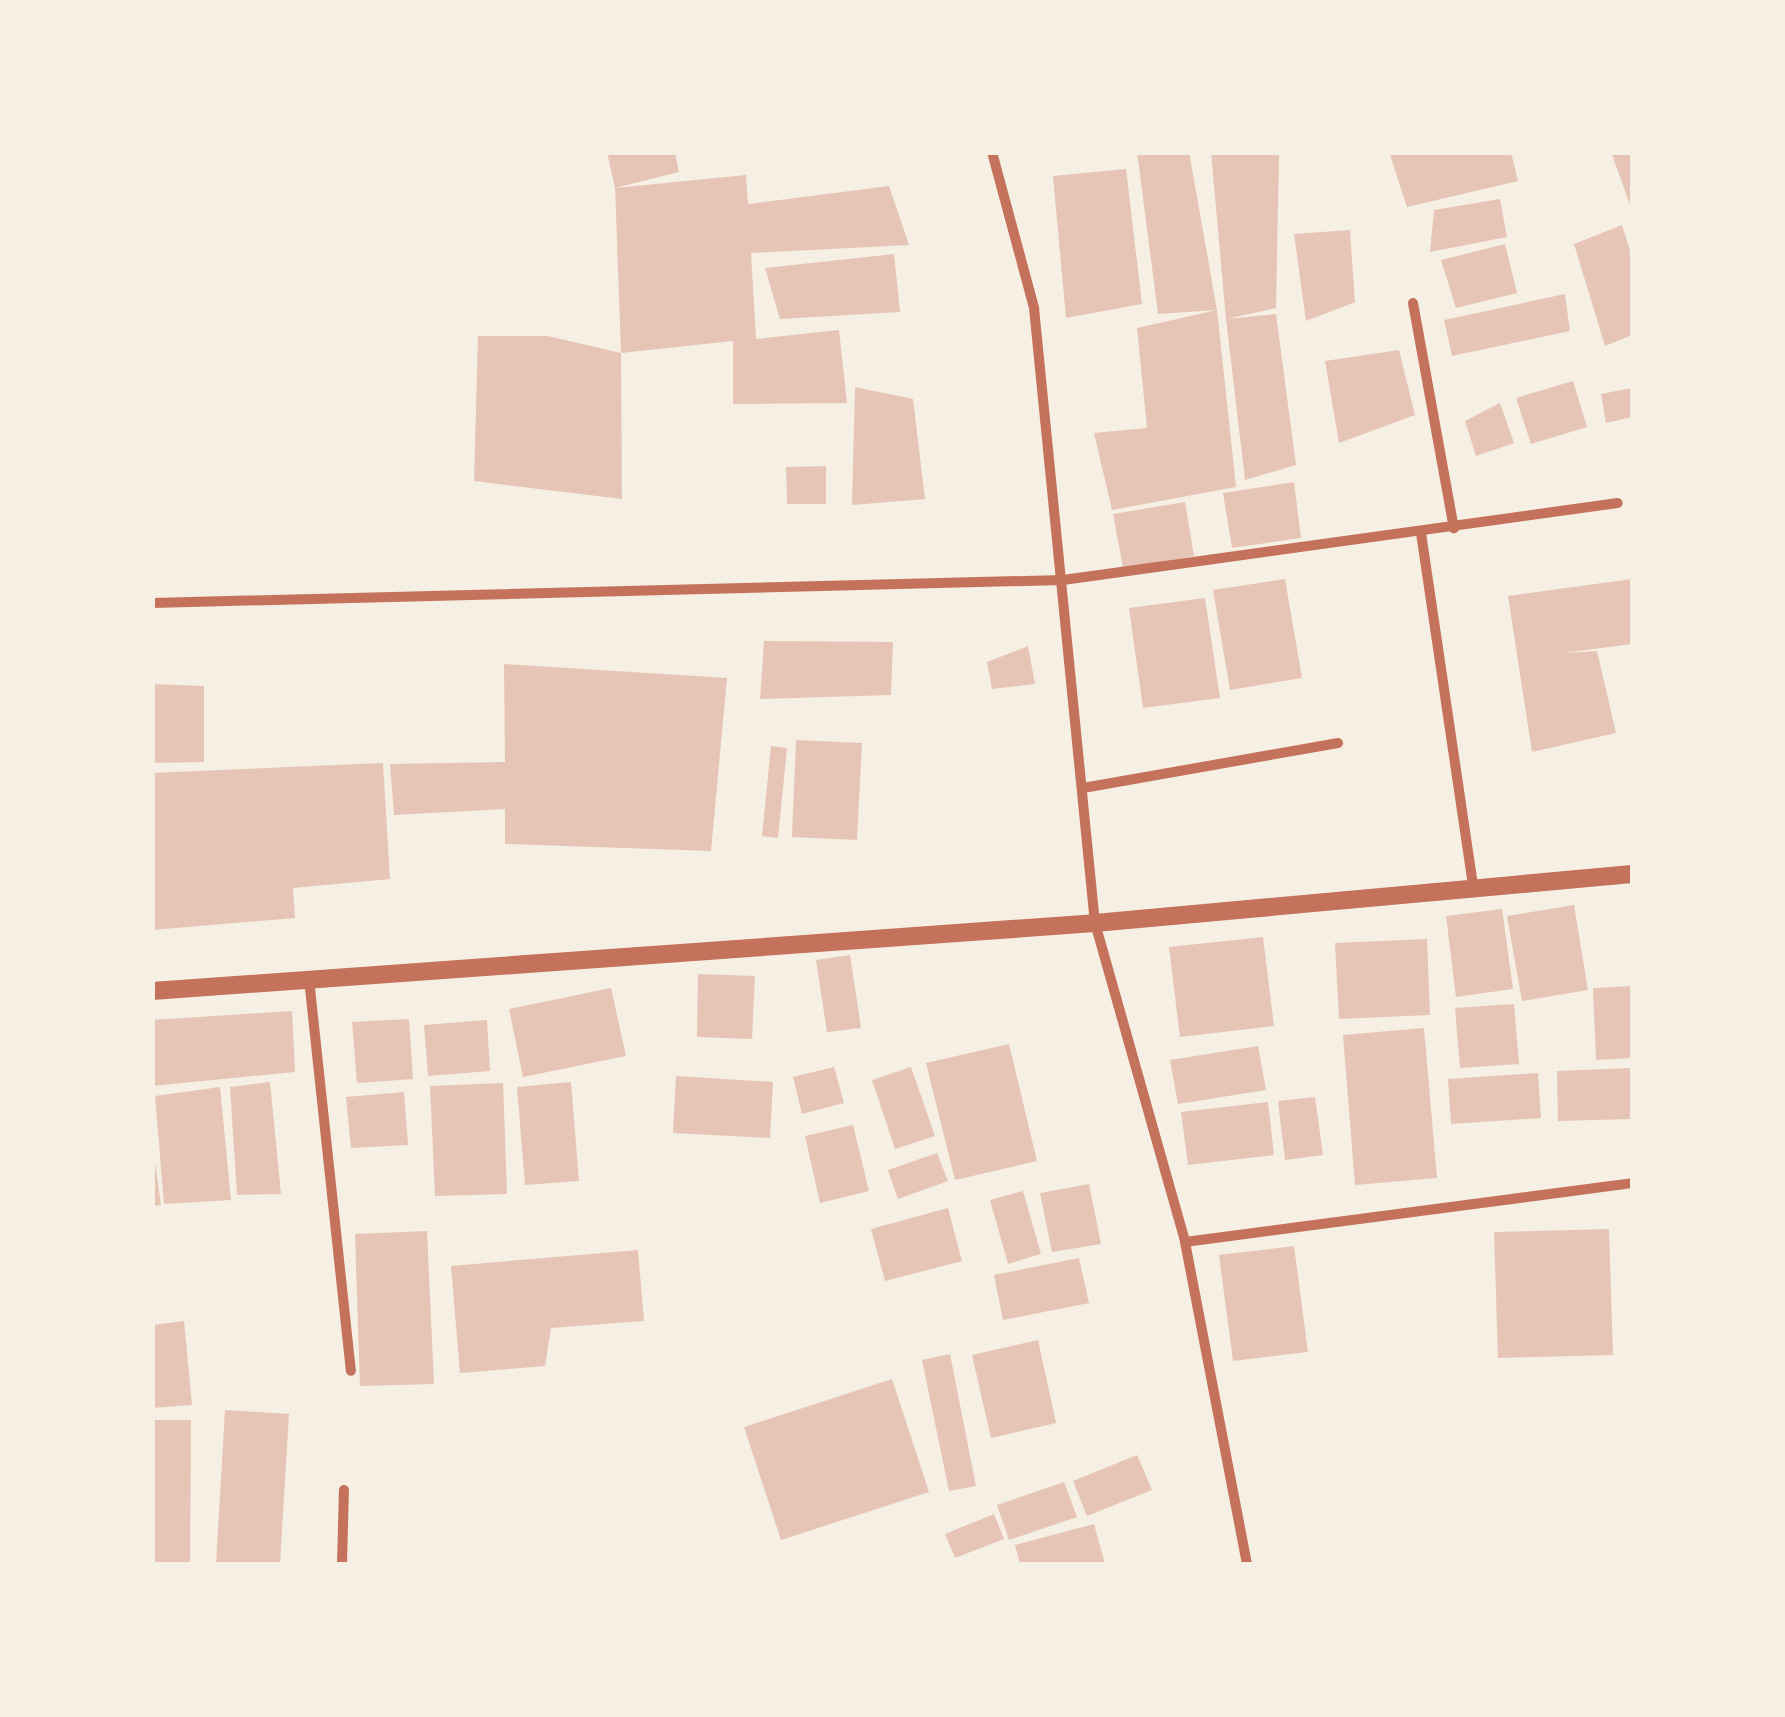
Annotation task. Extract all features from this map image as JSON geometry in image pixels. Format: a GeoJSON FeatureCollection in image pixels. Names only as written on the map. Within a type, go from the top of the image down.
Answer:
{"type":"FeatureCollection","features":[{"type":"Feature","properties":{"kind":"street"},"geometry":{"type":"LineString","coordinates":[[992,152],[1034,308],[1095,923],[1185,1242],[1247,1564]]}},
{"type":"Feature","properties":{"kind":"street"},"geometry":{"type":"LineString","coordinates":[[1413,303],[1454,528]]}},
{"type":"Feature","properties":{"kind":"street"},"geometry":{"type":"LineString","coordinates":[[152,604],[1063,580],[1421,533],[1618,502]]}},
{"type":"Feature","properties":{"kind":"street"},"geometry":{"type":"LineString","coordinates":[[1421,533],[1473,886]]}},
{"type":"Feature","properties":{"kind":"street"},"geometry":{"type":"LineString","coordinates":[[1084,788],[1338,743]]}},
{"type":"Feature","properties":{"kind":"street"},"geometry":{"type":"LineString","coordinates":[[152,990],[1095,923],[1632,874]]}},
{"type":"Feature","properties":{"kind":"street"},"geometry":{"type":"LineString","coordinates":[[309,978],[352,1371]]}},
{"type":"Feature","properties":{"kind":"street"},"geometry":{"type":"LineString","coordinates":[[1185,1242],[1632,1182]]}},
{"type":"Feature","properties":{"kind":"street"},"geometry":{"type":"LineString","coordinates":[[342,1564],[344,1490]]}},
{"type":"Feature","properties":{"kind":"building"},"geometry":{"type":"Polygon","coordinates":[[[607,152],[675,152],[679,172],[615,188],[607,152]]]}},
{"type":"Feature","properties":{"kind":"building"},"geometry":{"type":"Polygon","coordinates":[[[1137,152],[1189,152],[1217,310],[1158,314],[1137,152]]]}},
{"type":"Feature","properties":{"kind":"building"},"geometry":{"type":"Polygon","coordinates":[[[1211,152],[1279,154],[1276,308],[1226,319],[1211,152]]]}},
{"type":"Feature","properties":{"kind":"building"},"geometry":{"type":"Polygon","coordinates":[[[1389,152],[1511,152],[1518,181],[1407,207],[1389,152]]]}},
{"type":"Feature","properties":{"kind":"building"},"geometry":{"type":"Polygon","coordinates":[[[1611,152],[1632,152],[1632,210],[1611,152]]]}},
{"type":"Feature","properties":{"kind":"building"},"geometry":{"type":"Polygon","coordinates":[[[1126,169],[1142,304],[1066,318],[1053,176],[1126,169]]]}},
{"type":"Feature","properties":{"kind":"building"},"geometry":{"type":"Polygon","coordinates":[[[746,175],[748,204],[889,186],[909,245],[751,253],[756,339],[839,330],[847,403],[733,404],[733,341],[621,353],[615,188],[746,175]]]}},
{"type":"Feature","properties":{"kind":"building"},"geometry":{"type":"Polygon","coordinates":[[[1500,199],[1507,237],[1430,252],[1434,210],[1500,199]]]}},
{"type":"Feature","properties":{"kind":"building"},"geometry":{"type":"Polygon","coordinates":[[[1622,225],[1632,257],[1632,335],[1605,346],[1574,244],[1622,225]]]}},
{"type":"Feature","properties":{"kind":"building"},"geometry":{"type":"Polygon","coordinates":[[[1350,230],[1355,302],[1306,321],[1294,234],[1350,230]]]}},
{"type":"Feature","properties":{"kind":"building"},"geometry":{"type":"Polygon","coordinates":[[[1505,244],[1517,293],[1456,308],[1441,260],[1505,244]]]}},
{"type":"Feature","properties":{"kind":"building"},"geometry":{"type":"Polygon","coordinates":[[[894,254],[900,312],[780,319],[765,268],[894,254]]]}},
{"type":"Feature","properties":{"kind":"building"},"geometry":{"type":"Polygon","coordinates":[[[1565,294],[1570,331],[1452,356],[1444,320],[1565,294]]]}},
{"type":"Feature","properties":{"kind":"building"},"geometry":{"type":"Polygon","coordinates":[[[1217,310],[1236,487],[1112,510],[1094,433],[1147,428],[1137,328],[1217,310]]]}},
{"type":"Feature","properties":{"kind":"building"},"geometry":{"type":"Polygon","coordinates":[[[1276,314],[1296,465],[1245,480],[1226,319],[1276,314]]]}},
{"type":"Feature","properties":{"kind":"building"},"geometry":{"type":"Polygon","coordinates":[[[478,336],[548,336],[621,353],[622,499],[474,481],[478,336]]]}},
{"type":"Feature","properties":{"kind":"building"},"geometry":{"type":"Polygon","coordinates":[[[1399,350],[1415,415],[1339,443],[1325,361],[1399,350]]]}},
{"type":"Feature","properties":{"kind":"building"},"geometry":{"type":"Polygon","coordinates":[[[1573,381],[1587,427],[1531,444],[1516,398],[1573,381]]]}},
{"type":"Feature","properties":{"kind":"building"},"geometry":{"type":"Polygon","coordinates":[[[855,387],[913,399],[925,499],[852,505],[855,387]]]}},
{"type":"Feature","properties":{"kind":"building"},"geometry":{"type":"Polygon","coordinates":[[[1632,388],[1632,417],[1606,423],[1601,394],[1632,388]]]}},
{"type":"Feature","properties":{"kind":"building"},"geometry":{"type":"Polygon","coordinates":[[[1500,403],[1514,443],[1476,456],[1465,421],[1500,403]]]}},
{"type":"Feature","properties":{"kind":"building"},"geometry":{"type":"Polygon","coordinates":[[[826,466],[826,504],[787,504],[786,467],[826,466]]]}},
{"type":"Feature","properties":{"kind":"building"},"geometry":{"type":"Polygon","coordinates":[[[1294,482],[1301,538],[1232,548],[1223,493],[1294,482]]]}},
{"type":"Feature","properties":{"kind":"building"},"geometry":{"type":"Polygon","coordinates":[[[1185,502],[1194,556],[1123,568],[1113,514],[1185,502]]]}},
{"type":"Feature","properties":{"kind":"building"},"geometry":{"type":"Polygon","coordinates":[[[1285,579],[1302,678],[1230,690],[1213,590],[1285,579]]]}},
{"type":"Feature","properties":{"kind":"building"},"geometry":{"type":"Polygon","coordinates":[[[1632,579],[1632,644],[1563,653],[1597,651],[1616,733],[1532,752],[1508,596],[1632,579]]]}},
{"type":"Feature","properties":{"kind":"building"},"geometry":{"type":"Polygon","coordinates":[[[1205,598],[1220,698],[1143,708],[1129,608],[1205,598]]]}},
{"type":"Feature","properties":{"kind":"building"},"geometry":{"type":"Polygon","coordinates":[[[764,641],[893,642],[891,695],[760,699],[764,641]]]}},
{"type":"Feature","properties":{"kind":"building"},"geometry":{"type":"Polygon","coordinates":[[[1028,646],[1035,684],[992,689],[987,662],[1028,646]]]}},
{"type":"Feature","properties":{"kind":"building"},"geometry":{"type":"Polygon","coordinates":[[[504,664],[727,678],[711,851],[505,844],[505,809],[394,815],[390,764],[505,762],[504,664]]]}},
{"type":"Feature","properties":{"kind":"building"},"geometry":{"type":"Polygon","coordinates":[[[152,684],[204,686],[204,762],[152,763],[152,684]]]}},
{"type":"Feature","properties":{"kind":"building"},"geometry":{"type":"Polygon","coordinates":[[[796,740],[862,743],[857,840],[792,837],[796,740]]]}},
{"type":"Feature","properties":{"kind":"building"},"geometry":{"type":"Polygon","coordinates":[[[771,746],[787,748],[778,838],[762,836],[771,746]]]}},
{"type":"Feature","properties":{"kind":"building"},"geometry":{"type":"Polygon","coordinates":[[[383,763],[390,879],[293,888],[295,918],[152,930],[152,773],[383,763]]]}},
{"type":"Feature","properties":{"kind":"building"},"geometry":{"type":"Polygon","coordinates":[[[1574,905],[1588,990],[1522,1001],[1507,916],[1574,905]]]}},
{"type":"Feature","properties":{"kind":"building"},"geometry":{"type":"Polygon","coordinates":[[[1502,909],[1513,989],[1456,997],[1446,916],[1502,909]]]}},
{"type":"Feature","properties":{"kind":"building"},"geometry":{"type":"Polygon","coordinates":[[[1263,937],[1274,1026],[1180,1037],[1169,947],[1263,937]]]}},
{"type":"Feature","properties":{"kind":"building"},"geometry":{"type":"Polygon","coordinates":[[[1427,939],[1430,1015],[1339,1019],[1335,943],[1427,939]]]}},
{"type":"Feature","properties":{"kind":"building"},"geometry":{"type":"Polygon","coordinates":[[[850,955],[861,1028],[827,1032],[816,960],[850,955]]]}},
{"type":"Feature","properties":{"kind":"building"},"geometry":{"type":"Polygon","coordinates":[[[698,974],[755,976],[752,1039],[697,1037],[698,974]]]}},
{"type":"Feature","properties":{"kind":"building"},"geometry":{"type":"Polygon","coordinates":[[[1632,986],[1632,1058],[1596,1060],[1593,988],[1632,986]]]}},
{"type":"Feature","properties":{"kind":"building"},"geometry":{"type":"Polygon","coordinates":[[[611,988],[626,1056],[523,1077],[509,1009],[611,988]]]}},
{"type":"Feature","properties":{"kind":"building"},"geometry":{"type":"Polygon","coordinates":[[[1514,1004],[1519,1064],[1460,1068],[1455,1008],[1514,1004]]]}},
{"type":"Feature","properties":{"kind":"building"},"geometry":{"type":"Polygon","coordinates":[[[292,1011],[295,1072],[152,1086],[152,1020],[292,1011]]]}},
{"type":"Feature","properties":{"kind":"building"},"geometry":{"type":"Polygon","coordinates":[[[409,1019],[413,1079],[357,1083],[352,1022],[409,1019]]]}},
{"type":"Feature","properties":{"kind":"building"},"geometry":{"type":"Polygon","coordinates":[[[487,1020],[490,1071],[428,1076],[424,1025],[487,1020]]]}},
{"type":"Feature","properties":{"kind":"building"},"geometry":{"type":"Polygon","coordinates":[[[1424,1028],[1437,1178],[1355,1185],[1343,1035],[1424,1028]]]}},
{"type":"Feature","properties":{"kind":"building"},"geometry":{"type":"Polygon","coordinates":[[[1009,1044],[1037,1161],[955,1180],[926,1063],[1009,1044]]]}},
{"type":"Feature","properties":{"kind":"building"},"geometry":{"type":"Polygon","coordinates":[[[1258,1046],[1266,1090],[1178,1104],[1170,1060],[1258,1046]]]}},
{"type":"Feature","properties":{"kind":"building"},"geometry":{"type":"Polygon","coordinates":[[[834,1067],[844,1103],[802,1114],[793,1077],[834,1067]]]}},
{"type":"Feature","properties":{"kind":"building"},"geometry":{"type":"Polygon","coordinates":[[[911,1067],[935,1136],[895,1149],[872,1080],[911,1067]]]}},
{"type":"Feature","properties":{"kind":"building"},"geometry":{"type":"Polygon","coordinates":[[[1632,1068],[1632,1119],[1558,1121],[1557,1071],[1632,1068]]]}},
{"type":"Feature","properties":{"kind":"building"},"geometry":{"type":"Polygon","coordinates":[[[1538,1073],[1541,1118],[1451,1124],[1448,1079],[1538,1073]]]}},
{"type":"Feature","properties":{"kind":"building"},"geometry":{"type":"Polygon","coordinates":[[[676,1076],[773,1082],[770,1138],[673,1133],[676,1076]]]}},
{"type":"Feature","properties":{"kind":"building"},"geometry":{"type":"Polygon","coordinates":[[[270,1082],[281,1194],[237,1195],[230,1087],[270,1082]]]}},
{"type":"Feature","properties":{"kind":"building"},"geometry":{"type":"Polygon","coordinates":[[[571,1082],[579,1181],[525,1185],[517,1087],[571,1082]]]}},
{"type":"Feature","properties":{"kind":"building"},"geometry":{"type":"Polygon","coordinates":[[[503,1083],[507,1194],[435,1196],[430,1086],[503,1083]]]}},
{"type":"Feature","properties":{"kind":"building"},"geometry":{"type":"Polygon","coordinates":[[[220,1087],[231,1200],[164,1204],[155,1096],[220,1087]]]}},
{"type":"Feature","properties":{"kind":"building"},"geometry":{"type":"Polygon","coordinates":[[[404,1092],[408,1145],[351,1148],[346,1097],[404,1092]]]}},
{"type":"Feature","properties":{"kind":"building"},"geometry":{"type":"Polygon","coordinates":[[[1315,1097],[1323,1155],[1285,1160],[1278,1101],[1315,1097]]]}},
{"type":"Feature","properties":{"kind":"building"},"geometry":{"type":"Polygon","coordinates":[[[1268,1102],[1274,1155],[1188,1165],[1181,1112],[1268,1102]]]}},
{"type":"Feature","properties":{"kind":"building"},"geometry":{"type":"Polygon","coordinates":[[[853,1125],[869,1191],[820,1203],[805,1136],[853,1125]]]}},
{"type":"Feature","properties":{"kind":"building"},"geometry":{"type":"Polygon","coordinates":[[[152,1141],[161,1205],[152,1206],[152,1141]]]}},
{"type":"Feature","properties":{"kind":"building"},"geometry":{"type":"Polygon","coordinates":[[[937,1153],[948,1181],[898,1199],[888,1170],[937,1153]]]}},
{"type":"Feature","properties":{"kind":"building"},"geometry":{"type":"Polygon","coordinates":[[[1089,1184],[1101,1244],[1052,1252],[1040,1193],[1089,1184]]]}},
{"type":"Feature","properties":{"kind":"building"},"geometry":{"type":"Polygon","coordinates":[[[1023,1191],[1041,1254],[1008,1264],[990,1200],[1023,1191]]]}},
{"type":"Feature","properties":{"kind":"building"},"geometry":{"type":"Polygon","coordinates":[[[948,1208],[962,1261],[885,1281],[871,1229],[948,1208]]]}},
{"type":"Feature","properties":{"kind":"building"},"geometry":{"type":"Polygon","coordinates":[[[1609,1229],[1613,1355],[1498,1358],[1494,1232],[1609,1229]]]}},
{"type":"Feature","properties":{"kind":"building"},"geometry":{"type":"Polygon","coordinates":[[[427,1231],[434,1384],[360,1386],[355,1234],[427,1231]]]}},
{"type":"Feature","properties":{"kind":"building"},"geometry":{"type":"Polygon","coordinates":[[[1294,1246],[1308,1352],[1233,1361],[1219,1255],[1294,1246]]]}},
{"type":"Feature","properties":{"kind":"building"},"geometry":{"type":"Polygon","coordinates":[[[638,1250],[644,1321],[551,1328],[545,1366],[460,1373],[451,1266],[638,1250]]]}},
{"type":"Feature","properties":{"kind":"building"},"geometry":{"type":"Polygon","coordinates":[[[1079,1258],[1089,1303],[1003,1320],[994,1275],[1079,1258]]]}},
{"type":"Feature","properties":{"kind":"building"},"geometry":{"type":"Polygon","coordinates":[[[184,1321],[192,1405],[152,1408],[152,1325],[184,1321]]]}},
{"type":"Feature","properties":{"kind":"building"},"geometry":{"type":"Polygon","coordinates":[[[1038,1340],[1056,1423],[991,1438],[972,1355],[1038,1340]]]}},
{"type":"Feature","properties":{"kind":"building"},"geometry":{"type":"Polygon","coordinates":[[[950,1354],[976,1486],[949,1491],[922,1360],[950,1354]]]}},
{"type":"Feature","properties":{"kind":"building"},"geometry":{"type":"Polygon","coordinates":[[[892,1379],[929,1492],[781,1540],[744,1427],[892,1379]]]}},
{"type":"Feature","properties":{"kind":"building"},"geometry":{"type":"Polygon","coordinates":[[[225,1410],[289,1414],[280,1564],[216,1564],[225,1410]]]}},
{"type":"Feature","properties":{"kind":"building"},"geometry":{"type":"Polygon","coordinates":[[[152,1420],[191,1420],[190,1564],[152,1564],[152,1420]]]}},
{"type":"Feature","properties":{"kind":"building"},"geometry":{"type":"Polygon","coordinates":[[[1137,1455],[1152,1490],[1087,1516],[1073,1481],[1137,1455]]]}},
{"type":"Feature","properties":{"kind":"building"},"geometry":{"type":"Polygon","coordinates":[[[1064,1482],[1077,1517],[1009,1540],[997,1505],[1064,1482]]]}},
{"type":"Feature","properties":{"kind":"building"},"geometry":{"type":"Polygon","coordinates":[[[994,1514],[1004,1539],[955,1558],[945,1534],[994,1514]]]}},
{"type":"Feature","properties":{"kind":"building"},"geometry":{"type":"Polygon","coordinates":[[[1094,1524],[1105,1564],[1020,1564],[1015,1545],[1094,1524]]]}}]}
